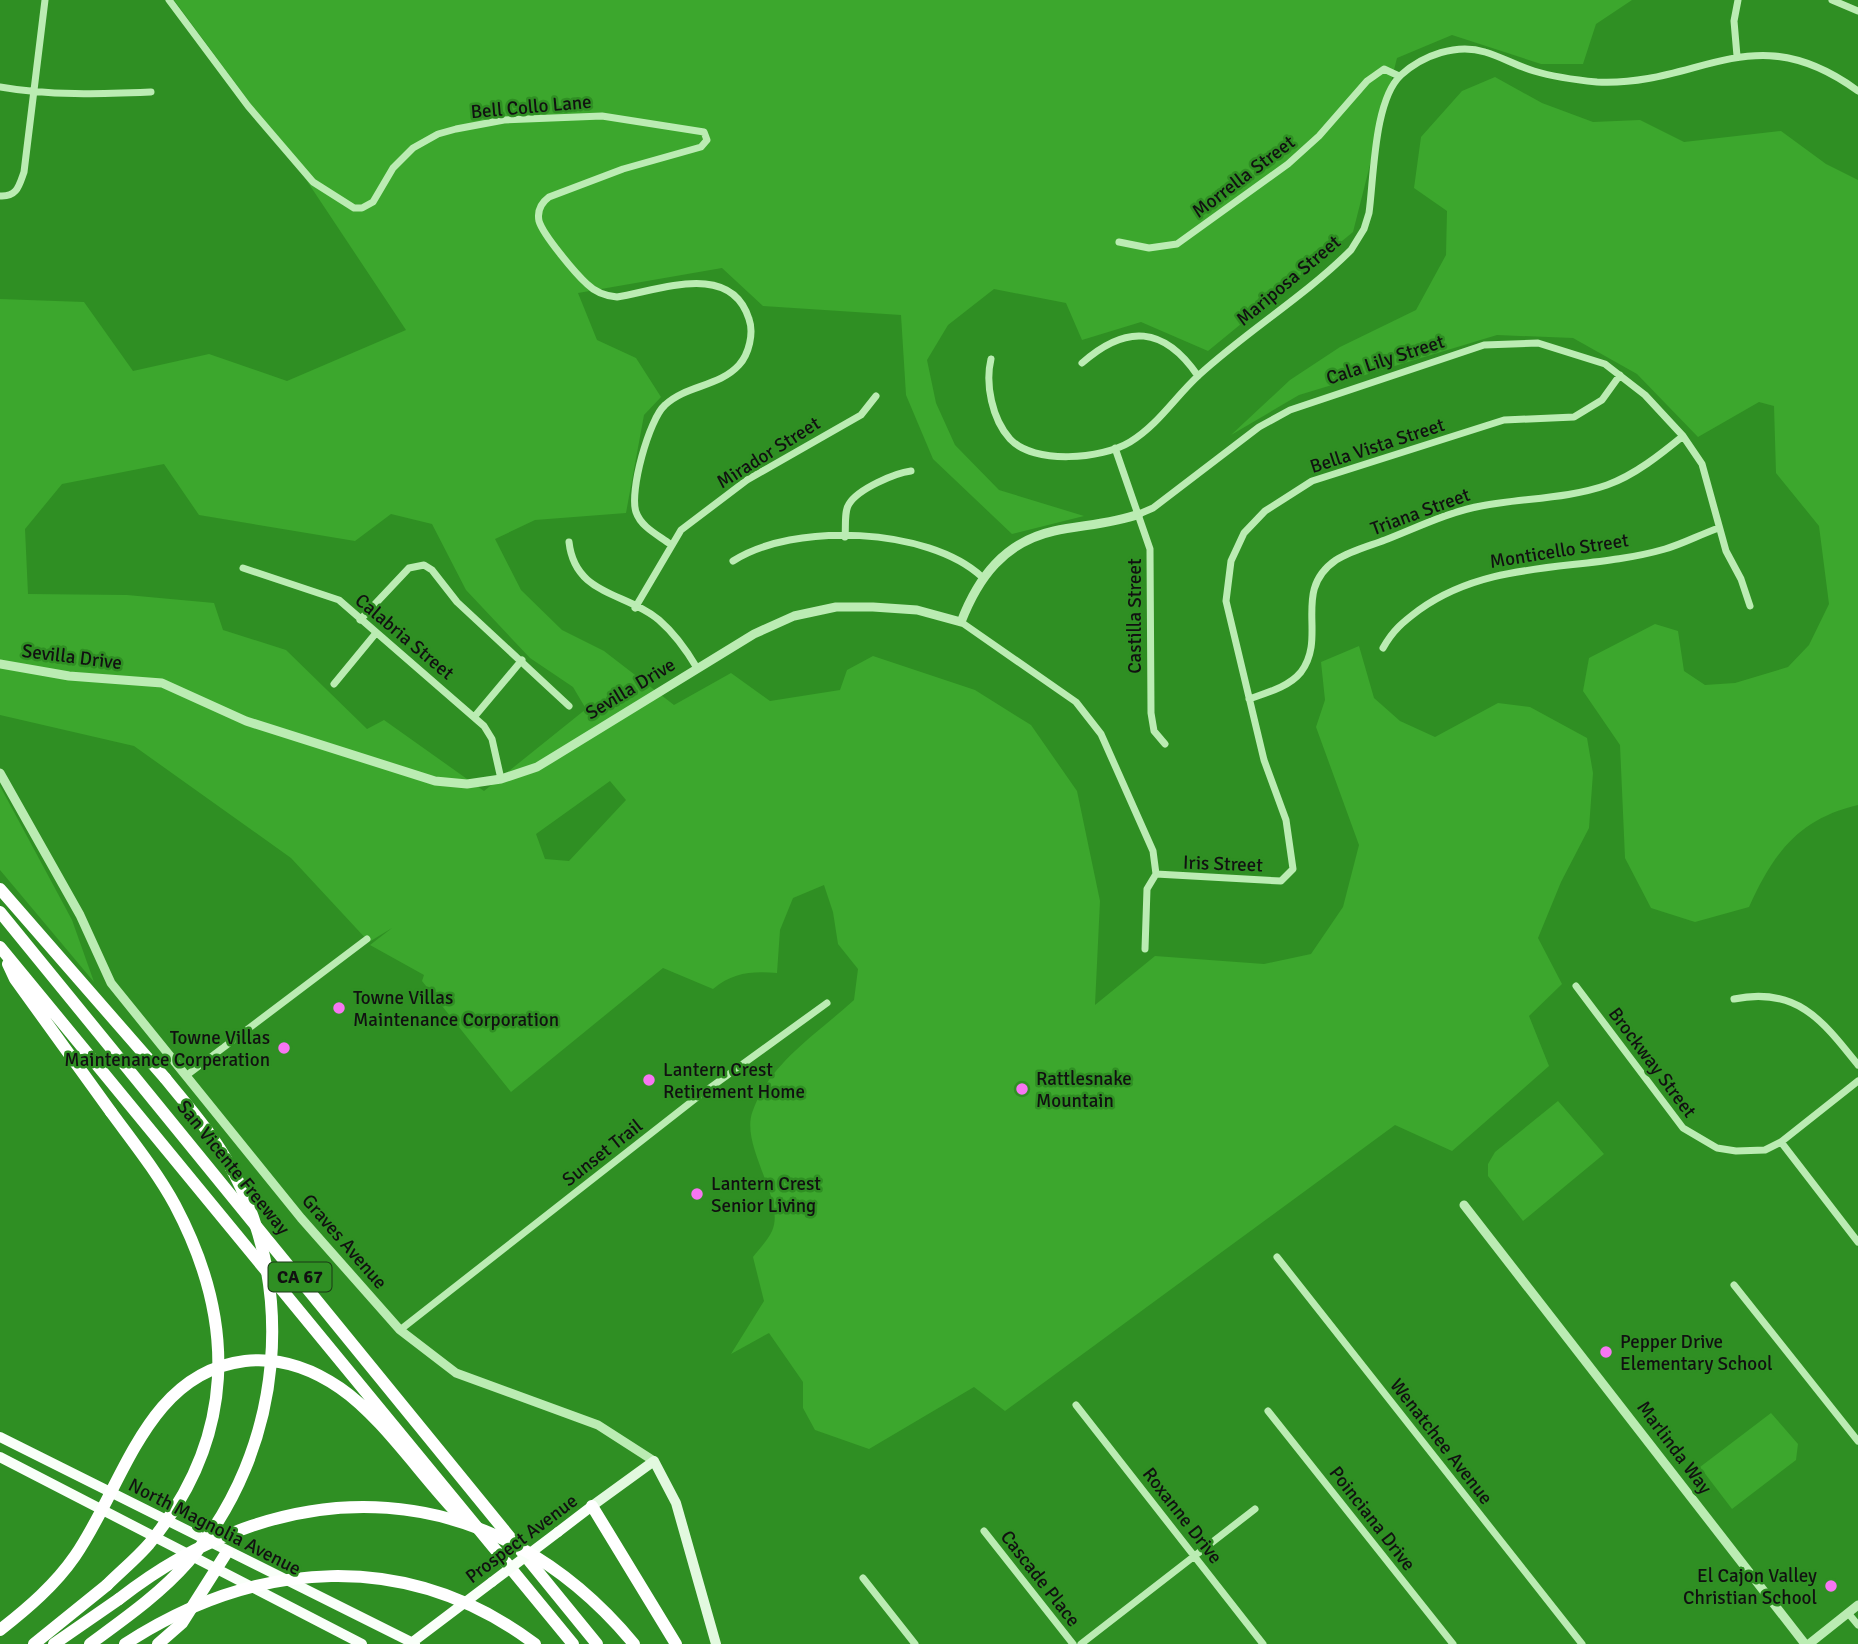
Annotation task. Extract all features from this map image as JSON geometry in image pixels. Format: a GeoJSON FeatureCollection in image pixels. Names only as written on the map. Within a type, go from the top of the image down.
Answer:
{"type":"FeatureCollection","features":[{"type":"Feature","properties":{"kind":"highway"},"geometry":{"type":"LineString","coordinates":[[0,889],[165,1078],[224,1155],[252,1216],[270,1286],[272,1328],[268,1390],[253,1454],[218,1521],[188,1561],[167,1583],[90,1644]]}},
{"type":"Feature","properties":{"kind":"highway","name":"San Vicente Freeway"},"geometry":{"type":"LineString","coordinates":[[0,912],[597,1644]]}},
{"type":"Feature","properties":{"kind":"highway"},"geometry":{"type":"LineString","coordinates":[[0,948],[15,979],[174,1204],[191,1241],[216,1310],[220,1348],[211,1421],[198,1461],[168,1518],[147,1546],[107,1585],[34,1644]]}},
{"type":"Feature","properties":{"kind":"highway","name":"San Vicente Freeway"},"geometry":{"type":"LineString","coordinates":[[0,948],[573,1644]]}},
{"type":"Feature","properties":{"kind":"highway"},"geometry":{"type":"LineString","coordinates":[[0,1630],[56,1580],[103,1511],[151,1420],[182,1385],[214,1367],[260,1359],[285,1362],[317,1374],[349,1396],[530,1591]]}},
{"type":"Feature","properties":{"kind":"highway"},"geometry":{"type":"LineString","coordinates":[[592,1506],[676,1644]]}},
{"type":"Feature","properties":{"kind":"highway"},"geometry":{"type":"LineString","coordinates":[[54,1644],[179,1556],[252,1525],[288,1515],[340,1507],[376,1507],[426,1513],[467,1523],[511,1541],[573,1581],[634,1644]]}},
{"type":"Feature","properties":{"kind":"highway"},"geometry":{"type":"LineString","coordinates":[[158,1644],[182,1623],[227,1552]]}},
{"type":"Feature","properties":{"kind":"highway"},"geometry":{"type":"LineString","coordinates":[[125,1644],[176,1614],[212,1597],[287,1579],[340,1575],[398,1582],[453,1596],[494,1616],[535,1644]]}},
{"type":"Feature","properties":{"kind":"main road","name":"North Magnolia Avenue"},"geometry":{"type":"LineString","coordinates":[[0,1437],[413,1644]]}},
{"type":"Feature","properties":{"kind":"main road","name":"North Magnolia Avenue"},"geometry":{"type":"LineString","coordinates":[[0,1457],[362,1644]]}},
{"type":"Feature","properties":{"kind":"main road","name":"Prospect Avenue"},"geometry":{"type":"LineString","coordinates":[[413,1644],[654,1461]]}},
{"type":"Feature","properties":{"kind":"main road","name":"Graves Avenue"},"geometry":{"type":"LineString","coordinates":[[654,1461],[676,1503],[716,1644]]}},
{"type":"Feature","properties":{"kind":"street"},"geometry":{"type":"LineString","coordinates":[[0,196],[13,195],[18,190],[24,172],[32,92],[46,0]]}},
{"type":"Feature","properties":{"kind":"street","name":"Bell Collo Lane"},"geometry":{"type":"LineString","coordinates":[[169,0],[248,106],[313,182],[354,208],[362,208],[373,202],[393,168],[413,148],[438,134],[456,129],[516,119],[602,116],[668,129],[698,129],[706,134],[706,143],[702,147],[623,169],[550,197],[540,209],[542,227],[587,284],[602,294],[617,297],[709,283],[732,292],[749,319],[751,333],[741,363],[715,383],[665,405],[649,433],[634,505],[642,523],[670,544]]}},
{"type":"Feature","properties":{"kind":"street"},"geometry":{"type":"LineString","coordinates":[[1737,56],[1734,21],[1738,0]]}},
{"type":"Feature","properties":{"kind":"street"},"geometry":{"type":"LineString","coordinates":[[1832,0],[1858,11]]}},
{"type":"Feature","properties":{"kind":"street"},"geometry":{"type":"LineString","coordinates":[[1399,76],[1414,65],[1450,49],[1484,51],[1535,72],[1598,82],[1645,78],[1737,56],[1768,55],[1804,62],[1829,72],[1858,91]]}},
{"type":"Feature","properties":{"kind":"street","name":"Morrella Street"},"geometry":{"type":"LineString","coordinates":[[1119,242],[1149,248],[1177,244],[1288,164],[1319,136],[1367,81],[1384,69],[1399,76]]}},
{"type":"Feature","properties":{"kind":"street","name":"Mariposa Street"},"geometry":{"type":"LineString","coordinates":[[991,359],[987,376],[997,414],[1003,430],[1021,448],[1052,457],[1115,448],[1149,428],[1198,376],[1356,243],[1369,213],[1384,103],[1399,76]]}},
{"type":"Feature","properties":{"kind":"street"},"geometry":{"type":"LineString","coordinates":[[0,87],[32,92],[150,92]]}},
{"type":"Feature","properties":{"kind":"street"},"geometry":{"type":"LineString","coordinates":[[1082,363],[1101,346],[1131,334],[1174,348],[1198,376]]}},
{"type":"Feature","properties":{"kind":"street","name":"Cala Lily Street"},"geometry":{"type":"LineString","coordinates":[[961,622],[982,577],[1004,555],[1032,538],[1139,514],[1153,508],[1259,428],[1290,410],[1484,345],[1512,342],[1550,346],[1605,363],[1645,395],[1684,436],[1702,464],[1719,528],[1749,606]]}},
{"type":"Feature","properties":{"kind":"street","name":"Bella Vista Street"},"geometry":{"type":"LineString","coordinates":[[1288,876],[1293,869],[1286,820],[1264,760],[1226,601],[1227,581],[1239,542],[1265,511],[1312,481],[1504,420],[1566,419],[1582,414],[1602,400],[1620,375]]}},
{"type":"Feature","properties":{"kind":"street","name":"Mirador Street"},"geometry":{"type":"LineString","coordinates":[[635,608],[670,544],[681,530],[747,480],[861,415],[876,396]]}},
{"type":"Feature","properties":{"kind":"street","name":"Triana Street"},"geometry":{"type":"LineString","coordinates":[[1249,699],[1284,685],[1300,673],[1312,645],[1313,591],[1324,571],[1336,560],[1460,510],[1580,492],[1609,484],[1635,470],[1684,436]]}},
{"type":"Feature","properties":{"kind":"street","name":"Castilla Street"},"geometry":{"type":"LineString","coordinates":[[1115,448],[1150,550],[1150,713],[1154,731],[1165,744]]}},
{"type":"Feature","properties":{"kind":"street"},"geometry":{"type":"LineString","coordinates":[[845,537],[847,506],[855,497],[896,472],[911,471]]}},
{"type":"Feature","properties":{"kind":"street","name":"Monticello Street"},"geometry":{"type":"LineString","coordinates":[[1383,648],[1393,629],[1446,593],[1473,581],[1517,570],[1665,549],[1719,528]]}},
{"type":"Feature","properties":{"kind":"street"},"geometry":{"type":"LineString","coordinates":[[733,561],[750,550],[782,541],[877,537],[928,547],[972,568],[982,577]]}},
{"type":"Feature","properties":{"kind":"street"},"geometry":{"type":"LineString","coordinates":[[569,542],[571,558],[581,574],[593,584],[663,624],[697,667]]}},
{"type":"Feature","properties":{"kind":"street"},"geometry":{"type":"LineString","coordinates":[[360,620],[409,568],[424,565],[432,570],[457,602],[569,706]]}},
{"type":"Feature","properties":{"kind":"street","name":"Calabria Street"},"geometry":{"type":"LineString","coordinates":[[243,568],[339,600],[475,716],[492,739],[501,779]]}},
{"type":"Feature","properties":{"kind":"street","name":"Sevilla Drive"},"geometry":{"type":"LineString","coordinates":[[0,664],[69,676],[162,683],[246,721],[435,780],[467,784],[501,779],[537,767],[697,667],[794,617],[836,607],[917,610],[961,622],[1076,702],[1101,734],[1153,851],[1156,874]]}},
{"type":"Feature","properties":{"kind":"street"},"geometry":{"type":"LineString","coordinates":[[334,684],[376,633]]}},
{"type":"Feature","properties":{"kind":"street"},"geometry":{"type":"LineString","coordinates":[[475,716],[522,660]]}},
{"type":"Feature","properties":{"kind":"street","name":"Graves Avenue"},"geometry":{"type":"LineString","coordinates":[[0,773],[80,915],[111,983],[301,1218],[400,1330],[456,1373],[598,1425],[654,1461]]}},
{"type":"Feature","properties":{"kind":"street"},"geometry":{"type":"LineString","coordinates":[[1145,949],[1147,889],[1156,874]]}},
{"type":"Feature","properties":{"kind":"street","name":"Iris Street"},"geometry":{"type":"LineString","coordinates":[[1156,874],[1281,881],[1288,876]]}},
{"type":"Feature","properties":{"kind":"street"},"geometry":{"type":"LineString","coordinates":[[187,1075],[367,939]]}},
{"type":"Feature","properties":{"kind":"street","name":"Brockway Street"},"geometry":{"type":"LineString","coordinates":[[1576,986],[1690,1135],[1707,1144],[1736,1152],[1765,1150],[1781,1142],[1858,1082]]}},
{"type":"Feature","properties":{"kind":"street"},"geometry":{"type":"LineString","coordinates":[[1734,999],[1776,998],[1805,1008],[1827,1026],[1858,1065]]}},
{"type":"Feature","properties":{"kind":"street","name":"Sunset Trail"},"geometry":{"type":"LineString","coordinates":[[400,1330],[700,1095],[827,1003]]}},
{"type":"Feature","properties":{"kind":"street"},"geometry":{"type":"LineString","coordinates":[[1781,1142],[1858,1242]]}},
{"type":"Feature","properties":{"kind":"street","name":"Marlinda Way"},"geometry":{"type":"LineString","coordinates":[[1464,1206],[1807,1644]]}},
{"type":"Feature","properties":{"kind":"street","name":"Wenatchee Avenue"},"geometry":{"type":"LineString","coordinates":[[1278,1258],[1582,1644]]}},
{"type":"Feature","properties":{"kind":"street"},"geometry":{"type":"LineString","coordinates":[[1734,1285],[1858,1441]]}},
{"type":"Feature","properties":{"kind":"street","name":"Roxanne Drive"},"geometry":{"type":"LineString","coordinates":[[1076,1405],[1263,1644]]}},
{"type":"Feature","properties":{"kind":"street","name":"Poinciana Drive"},"geometry":{"type":"LineString","coordinates":[[1268,1411],[1453,1644]]}},
{"type":"Feature","properties":{"kind":"street"},"geometry":{"type":"LineString","coordinates":[[1081,1644],[1255,1509]]}},
{"type":"Feature","properties":{"kind":"street","name":"Cascade Place"},"geometry":{"type":"LineString","coordinates":[[984,1531],[1073,1644]]}},
{"type":"Feature","properties":{"kind":"street"},"geometry":{"type":"LineString","coordinates":[[863,1578],[915,1644]]}},
{"type":"Feature","properties":{"kind":"street"},"geometry":{"type":"LineString","coordinates":[[1807,1644],[1858,1605]]}},
{"type":"Feature","properties":{"kind":"street"},"geometry":{"type":"LineString","coordinates":[[1848,1613],[1858,1625]]}},
{"type":"Feature","properties":{"kind":"green space"},"geometry":{"type":"Polygon","coordinates":[[[174,0],[1632,0],[1596,24],[1583,64],[1541,64],[1452,35],[1397,58],[1353,232],[1208,351],[1141,322],[1082,340],[1066,303],[994,289],[948,325],[927,360],[936,403],[955,445],[999,490],[1084,516],[1012,534],[933,459],[906,395],[901,315],[763,306],[722,268],[578,293],[597,340],[636,358],[661,397],[644,415],[626,513],[535,520],[495,539],[521,590],[562,630],[604,651],[674,705],[731,673],[770,701],[840,690],[847,670],[873,656],[975,690],[1031,725],[1077,791],[1100,901],[1095,1005],[1155,956],[1264,964],[1311,954],[1343,907],[1359,845],[1316,727],[1325,700],[1321,662],[1359,646],[1374,698],[1400,721],[1435,737],[1498,703],[1530,707],[1587,738],[1593,773],[1589,828],[1561,882],[1538,938],[1562,984],[1529,1016],[1549,1066],[1452,1151],[1395,1125],[1005,1411],[974,1387],[869,1449],[815,1430],[803,1408],[803,1382],[769,1333],[731,1354],[764,1301],[753,1257],[772,1231],[775,1219],[769,1190],[752,1142],[752,1113],[760,1095],[782,1064],[854,1000],[858,969],[838,944],[833,912],[824,885],[793,898],[780,930],[777,973],[744,974],[728,979],[713,989],[663,968],[511,1092],[422,981],[424,975],[370,945],[392,928],[369,942],[291,858],[134,746],[0,715],[0,299],[84,302],[133,371],[209,354],[287,381],[406,330],[301,172],[174,0]],[[164,464],[62,484],[25,529],[28,594],[127,595],[214,603],[223,630],[286,650],[367,729],[384,720],[484,791],[586,709],[573,687],[530,658],[466,590],[432,524],[391,514],[355,541],[199,515],[164,464]],[[610,781],[536,834],[545,859],[569,861],[626,800],[610,781]]]}},
{"type":"Feature","properties":{"kind":"green space"},"geometry":{"type":"Polygon","coordinates":[[[1495,77],[1542,103],[1593,122],[1640,120],[1684,142],[1781,131],[1826,164],[1858,180],[1858,805],[1819,819],[1790,841],[1768,871],[1749,907],[1695,922],[1651,908],[1625,858],[1620,745],[1583,691],[1589,658],[1655,624],[1678,631],[1684,671],[1705,685],[1735,683],[1788,667],[1809,645],[1829,604],[1819,526],[1776,473],[1774,406],[1759,402],[1698,437],[1637,374],[1573,338],[1497,335],[1299,395],[1231,435],[1290,380],[1340,347],[1416,310],[1446,255],[1447,211],[1414,188],[1421,137],[1462,91],[1495,77]]]}},
{"type":"Feature","properties":{"kind":"green space"},"geometry":{"type":"Polygon","coordinates":[[[0,786],[72,920],[94,982],[0,870],[0,786]]]}},
{"type":"Feature","properties":{"kind":"green space"},"geometry":{"type":"Polygon","coordinates":[[[1558,1101],[1604,1154],[1523,1221],[1488,1176],[1488,1164],[1495,1152],[1558,1101]]]}},
{"type":"Feature","properties":{"kind":"green space"},"geometry":{"type":"Polygon","coordinates":[[[1771,1413],[1798,1444],[1796,1460],[1732,1509],[1700,1467],[1771,1413]]]}},
{"type":"Feature","properties":{"kind":"place","name":"Towne Villas Maintenance Corporation"},"geometry":{"type":"Point","coordinates":[339,1008]}},
{"type":"Feature","properties":{"kind":"place","name":"Towne Villas Maintenance Corperation"},"geometry":{"type":"Point","coordinates":[284,1048]}},
{"type":"Feature","properties":{"kind":"place","name":"Lantern Crest Retirement Home"},"geometry":{"type":"Point","coordinates":[649,1080]}},
{"type":"Feature","properties":{"kind":"place","name":"Rattlesnake Mountain"},"geometry":{"type":"Point","coordinates":[1022,1089]}},
{"type":"Feature","properties":{"kind":"place","name":"Lantern Crest Senior Living"},"geometry":{"type":"Point","coordinates":[697,1194]}},
{"type":"Feature","properties":{"kind":"place","name":"Pepper Drive Elementary School"},"geometry":{"type":"Point","coordinates":[1606,1352]}},
{"type":"Feature","properties":{"kind":"place","name":"El Cajon Valley Christian School"},"geometry":{"type":"Point","coordinates":[1831,1586]}}]}
